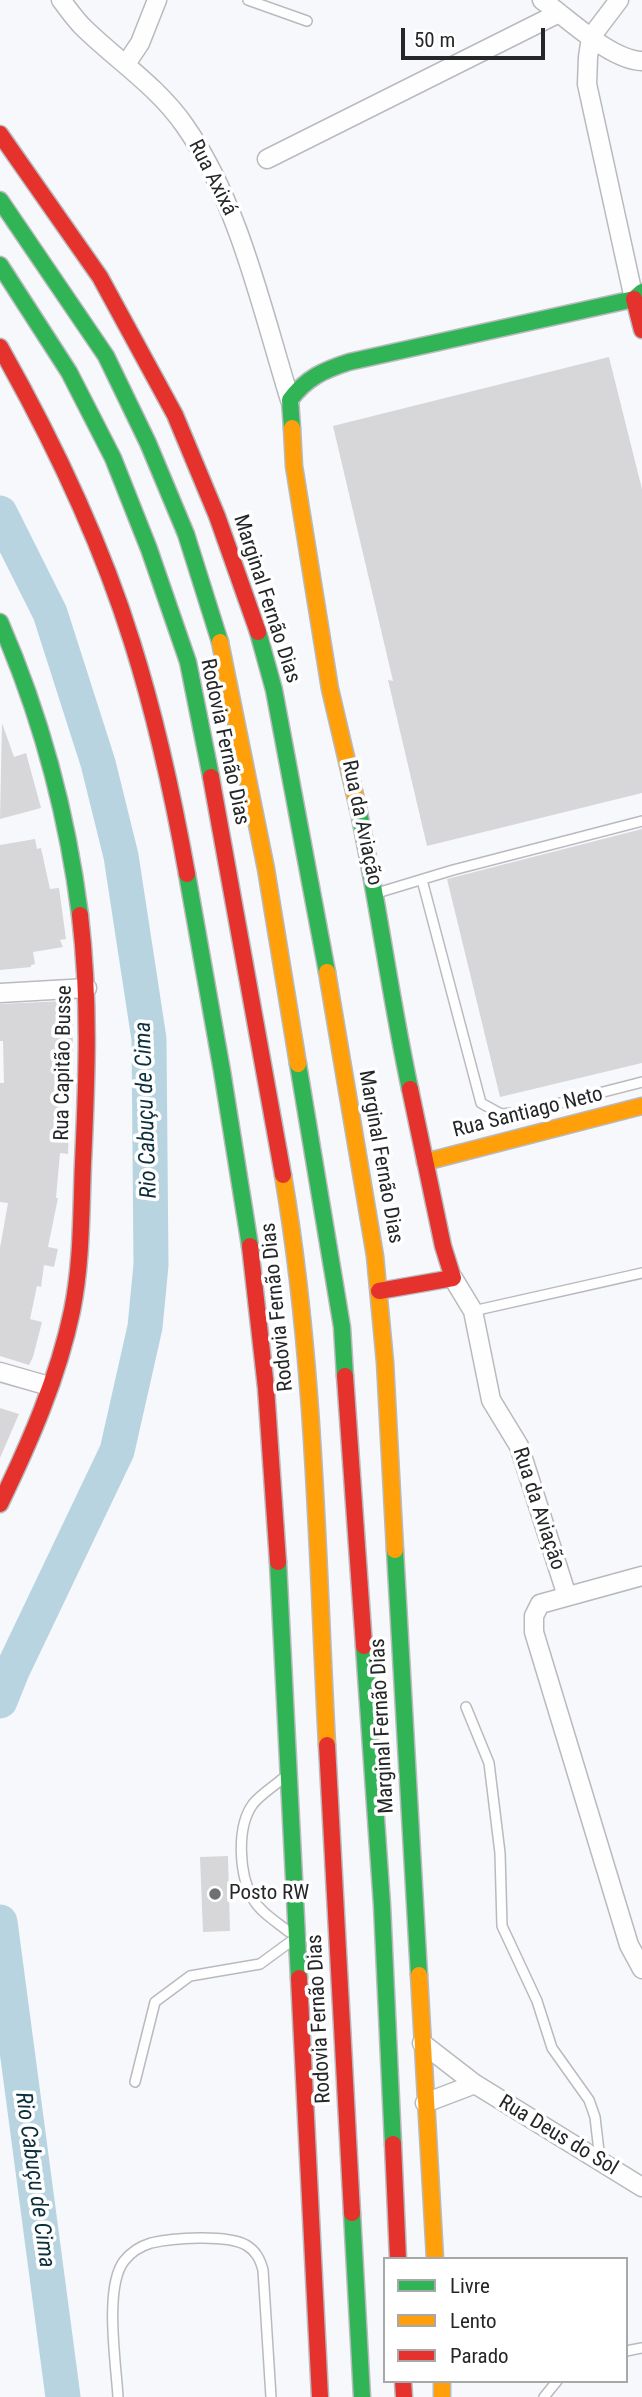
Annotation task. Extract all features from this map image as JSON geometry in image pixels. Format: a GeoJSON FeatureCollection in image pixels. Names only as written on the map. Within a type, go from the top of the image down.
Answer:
{"type":"FeatureCollection","features":[{"type":"Feature","properties":{"kind":"main road","name":"Marginal Fernão Dias"},"geometry":{"type":"LineString","coordinates":[[0,134],[100,277],[175,415],[217,516],[261,641],[274,690],[313,891],[369,1216],[379,1291],[435,2257]]}},
{"type":"Feature","properties":{"kind":"main road","name":"Rodovia Fernão Dias"},"geometry":{"type":"LineString","coordinates":[[0,200],[106,356],[148,443],[186,534],[228,670],[266,870],[342,1326],[382,1905],[398,2257]]}},
{"type":"Feature","properties":{"kind":"main road","name":"Rodovia Fernão Dias"},"geometry":{"type":"LineString","coordinates":[[0,265],[69,372],[113,458],[149,549],[188,663],[231,880],[290,1219],[309,1406],[362,2397]]}},
{"type":"Feature","properties":{"kind":"main road"},"geometry":{"type":"LineString","coordinates":[[290,400],[305,380],[317,372],[349,362],[638,295],[642,330]]}},
{"type":"Feature","properties":{"kind":"main road"},"geometry":{"type":"LineString","coordinates":[[0,347],[69,480],[113,583],[146,687],[175,813],[219,1048],[259,1318],[277,1548],[320,2397]]}},
{"type":"Feature","properties":{"kind":"main road","name":"Rua da Aviação"},"geometry":{"type":"LineString","coordinates":[[290,400],[294,466],[330,689],[350,768],[376,893],[399,1039],[443,1246],[453,1278]]}},
{"type":"Feature","properties":{"kind":"main road","name":"Rua Capitão Busse"},"geometry":{"type":"LineString","coordinates":[[0,622],[12,647],[31,702],[67,828],[87,988],[87,1081],[72,1310],[49,1386],[24,1454],[0,1504]]}},
{"type":"Feature","properties":{"kind":"main road","name":"Rua Santiago Neto"},"geometry":{"type":"LineString","coordinates":[[425,1162],[642,1106]]}},
{"type":"Feature","properties":{"kind":"main road"},"geometry":{"type":"LineString","coordinates":[[379,1291],[453,1278]]}},
{"type":"Feature","properties":{"kind":"street","name":"Rua Axixá"},"geometry":{"type":"LineString","coordinates":[[61,0],[83,28],[126,64],[184,124],[201,151],[226,200],[290,400]]}},
{"type":"Feature","properties":{"kind":"street"},"geometry":{"type":"LineString","coordinates":[[126,64],[140,43],[157,0]]}},
{"type":"Feature","properties":{"kind":"street"},"geometry":{"type":"LineString","coordinates":[[542,0],[615,53],[642,61]]}},
{"type":"Feature","properties":{"kind":"street"},"geometry":{"type":"LineString","coordinates":[[619,0],[592,37],[587,84],[638,295]]}},
{"type":"Feature","properties":{"kind":"street"},"geometry":{"type":"LineString","coordinates":[[267,159],[559,13]]}},
{"type":"Feature","properties":{"kind":"street"},"geometry":{"type":"LineString","coordinates":[[0,993],[87,988]]}},
{"type":"Feature","properties":{"kind":"street","name":"Rua da Aviação"},"geometry":{"type":"LineString","coordinates":[[453,1278],[472,1311],[491,1400],[519,1446],[561,1597]]}},
{"type":"Feature","properties":{"kind":"street"},"geometry":{"type":"LineString","coordinates":[[0,1372],[49,1386]]}},
{"type":"Feature","properties":{"kind":"street"},"geometry":{"type":"LineString","coordinates":[[642,1576],[540,1604],[534,1616],[534,1632],[636,1943],[642,1969]]}},
{"type":"Feature","properties":{"kind":"street","name":"Rua Deus do Sol"},"geometry":{"type":"LineString","coordinates":[[421,2042],[475,2084],[642,2186]]}},
{"type":"Feature","properties":{"kind":"street","name":"Rua Deus do Sol"},"geometry":{"type":"LineString","coordinates":[[425,2103],[475,2084]]}},
{"type":"Feature","properties":{"kind":"lane"},"geometry":{"type":"LineString","coordinates":[[248,0],[307,21]]}},
{"type":"Feature","properties":{"kind":"lane"},"geometry":{"type":"LineString","coordinates":[[376,893],[642,821]]}},
{"type":"Feature","properties":{"kind":"lane"},"geometry":{"type":"LineString","coordinates":[[422,880],[481,1103],[501,1114],[525,1112],[642,1082]]}},
{"type":"Feature","properties":{"kind":"lane"},"geometry":{"type":"LineString","coordinates":[[472,1311],[642,1273]]}},
{"type":"Feature","properties":{"kind":"lane"},"geometry":{"type":"LineString","coordinates":[[466,1707],[489,1763],[500,1853],[502,1926],[537,2001],[552,2048],[589,2100],[595,2117],[600,2161]]}},
{"type":"Feature","properties":{"kind":"lane"},"geometry":{"type":"LineString","coordinates":[[135,2082],[155,2002],[190,1976],[260,1964],[297,1938],[264,1913],[254,1900],[247,1885],[243,1855],[243,1830],[247,1815],[254,1803],[289,1774]]}},
{"type":"Feature","properties":{"kind":"lane"},"geometry":{"type":"LineString","coordinates":[[118,2397],[113,2298],[115,2278],[124,2260],[137,2249],[152,2243],[215,2237],[232,2239],[247,2245],[259,2256],[263,2270],[271,2397]]}},
{"type":"Feature","properties":{"kind":"building"},"geometry":{"type":"Polygon","coordinates":[[[609,357],[642,489],[642,793],[427,846],[388,680],[393,681],[333,426],[609,357]]]}},
{"type":"Feature","properties":{"kind":"building"},"geometry":{"type":"Polygon","coordinates":[[[2,723],[14,757],[26,753],[41,808],[0,819],[2,723]]]}},
{"type":"Feature","properties":{"kind":"building"},"geometry":{"type":"Polygon","coordinates":[[[642,829],[642,1063],[500,1097],[447,879],[642,829]]]}},
{"type":"Feature","properties":{"kind":"building"},"geometry":{"type":"Polygon","coordinates":[[[35,839],[37,849],[41,848],[50,889],[59,888],[66,939],[60,940],[63,947],[33,952],[35,964],[31,967],[0,970],[0,845],[35,839]]]}},
{"type":"Feature","properties":{"kind":"building"},"geometry":{"type":"Polygon","coordinates":[[[63,1001],[72,1009],[73,1052],[66,1052],[62,1107],[63,1126],[69,1126],[68,1154],[60,1153],[58,1198],[48,1247],[58,1249],[54,1267],[44,1265],[41,1287],[37,1286],[30,1319],[42,1322],[29,1365],[0,1356],[0,1248],[8,1203],[0,1202],[0,1083],[4,1083],[0,1004],[63,1001]]]}},
{"type":"Feature","properties":{"kind":"building"},"geometry":{"type":"Polygon","coordinates":[[[0,1408],[19,1414],[0,1458],[0,1408]]]}},
{"type":"Feature","properties":{"kind":"building","name":"Posto RW"},"geometry":{"type":"Polygon","coordinates":[[[228,1856],[230,1931],[203,1932],[200,1857],[228,1856]]]}},
{"type":"Feature","properties":{"kind":"waterway","name":"Rio Cabuçu de Cima"},"geometry":{"type":"LineString","coordinates":[[0,513],[50,613],[98,763],[121,856],[149,1039],[151,1265],[145,1327],[117,1451],[0,1701]]}},
{"type":"Feature","properties":{"kind":"waterway","name":"Rio Cabuçu de Cima"},"geometry":{"type":"LineString","coordinates":[[0,1922],[63,2397]]}},
{"type":"Feature","properties":{"kind":"traffic: fast"},"geometry":{"type":"LineString","coordinates":[[0,200],[106,356],[148,443],[186,534],[220,642]]}},
{"type":"Feature","properties":{"kind":"traffic: fast"},"geometry":{"type":"LineString","coordinates":[[0,265],[69,372],[113,458],[149,549],[188,662],[211,777]]}},
{"type":"Feature","properties":{"kind":"traffic: fast"},"geometry":{"type":"LineString","coordinates":[[292,428],[290,400],[309,380],[331,368],[634,299],[642,292]]}},
{"type":"Feature","properties":{"kind":"traffic: fast"},"geometry":{"type":"LineString","coordinates":[[0,622],[28,693],[60,802],[80,915]]}},
{"type":"Feature","properties":{"kind":"traffic: fast"},"geometry":{"type":"LineString","coordinates":[[258,632],[274,690],[327,972]]}},
{"type":"Feature","properties":{"kind":"traffic: fast"},"geometry":{"type":"LineString","coordinates":[[358,808],[410,1089]]}},
{"type":"Feature","properties":{"kind":"traffic: fast"},"geometry":{"type":"LineString","coordinates":[[187,874],[250,1246]]}},
{"type":"Feature","properties":{"kind":"traffic: fast"},"geometry":{"type":"LineString","coordinates":[[298,1064],[342,1327],[345,1376]]}},
{"type":"Feature","properties":{"kind":"traffic: fast"},"geometry":{"type":"LineString","coordinates":[[395,1550],[419,1975]]}},
{"type":"Feature","properties":{"kind":"traffic: fast"},"geometry":{"type":"LineString","coordinates":[[278,1562],[299,1978]]}},
{"type":"Feature","properties":{"kind":"traffic: fast"},"geometry":{"type":"LineString","coordinates":[[364,1646],[382,1905],[393,2144]]}},
{"type":"Feature","properties":{"kind":"traffic: fast"},"geometry":{"type":"LineString","coordinates":[[352,2213],[362,2397]]}},
{"type":"Feature","properties":{"kind":"traffic: slow"},"geometry":{"type":"LineString","coordinates":[[292,428],[294,466],[330,689],[358,808]]}},
{"type":"Feature","properties":{"kind":"traffic: slow"},"geometry":{"type":"LineString","coordinates":[[220,642],[266,869],[298,1064]]}},
{"type":"Feature","properties":{"kind":"traffic: slow"},"geometry":{"type":"LineString","coordinates":[[327,972],[375,1256],[385,1362],[395,1550]]}},
{"type":"Feature","properties":{"kind":"traffic: slow"},"geometry":{"type":"LineString","coordinates":[[425,1162],[642,1106]]}},
{"type":"Feature","properties":{"kind":"traffic: slow"},"geometry":{"type":"LineString","coordinates":[[283,1175],[294,1245],[308,1387],[327,1745]]}},
{"type":"Feature","properties":{"kind":"traffic: slow"},"geometry":{"type":"LineString","coordinates":[[419,1975],[435,2257]]}},
{"type":"Feature","properties":{"kind":"traffic: slow"},"geometry":{"type":"LineString","coordinates":[[442,2383],[442,2397]]}},
{"type":"Feature","properties":{"kind":"traffic: jam"},"geometry":{"type":"LineString","coordinates":[[0,134],[100,277],[175,415],[217,516],[258,632]]}},
{"type":"Feature","properties":{"kind":"traffic: jam"},"geometry":{"type":"LineString","coordinates":[[634,299],[642,330]]}},
{"type":"Feature","properties":{"kind":"traffic: jam"},"geometry":{"type":"LineString","coordinates":[[0,347],[74,491],[119,604],[156,728],[187,874]]}},
{"type":"Feature","properties":{"kind":"traffic: jam"},"geometry":{"type":"LineString","coordinates":[[211,777],[283,1175]]}},
{"type":"Feature","properties":{"kind":"traffic: jam"},"geometry":{"type":"LineString","coordinates":[[0,1504],[51,1385],[66,1336],[78,1274],[86,1069],[85,978],[80,915]]}},
{"type":"Feature","properties":{"kind":"traffic: jam"},"geometry":{"type":"LineString","coordinates":[[379,1291],[453,1278],[443,1246],[410,1089]]}},
{"type":"Feature","properties":{"kind":"traffic: jam"},"geometry":{"type":"LineString","coordinates":[[250,1246],[266,1388],[278,1562]]}},
{"type":"Feature","properties":{"kind":"traffic: jam"},"geometry":{"type":"LineString","coordinates":[[345,1376],[364,1646]]}},
{"type":"Feature","properties":{"kind":"traffic: jam"},"geometry":{"type":"LineString","coordinates":[[327,1745],[352,2213]]}},
{"type":"Feature","properties":{"kind":"traffic: jam"},"geometry":{"type":"LineString","coordinates":[[299,1978],[320,2397]]}},
{"type":"Feature","properties":{"kind":"traffic: jam"},"geometry":{"type":"LineString","coordinates":[[393,2144],[398,2257]]}},
{"type":"Feature","properties":{"kind":"traffic: jam"},"geometry":{"type":"LineString","coordinates":[[403,2383],[404,2397]]}},
{"type":"Feature","properties":{"kind":"place","name":"Posto RW"},"geometry":{"type":"Point","coordinates":[215,1894]}}]}
